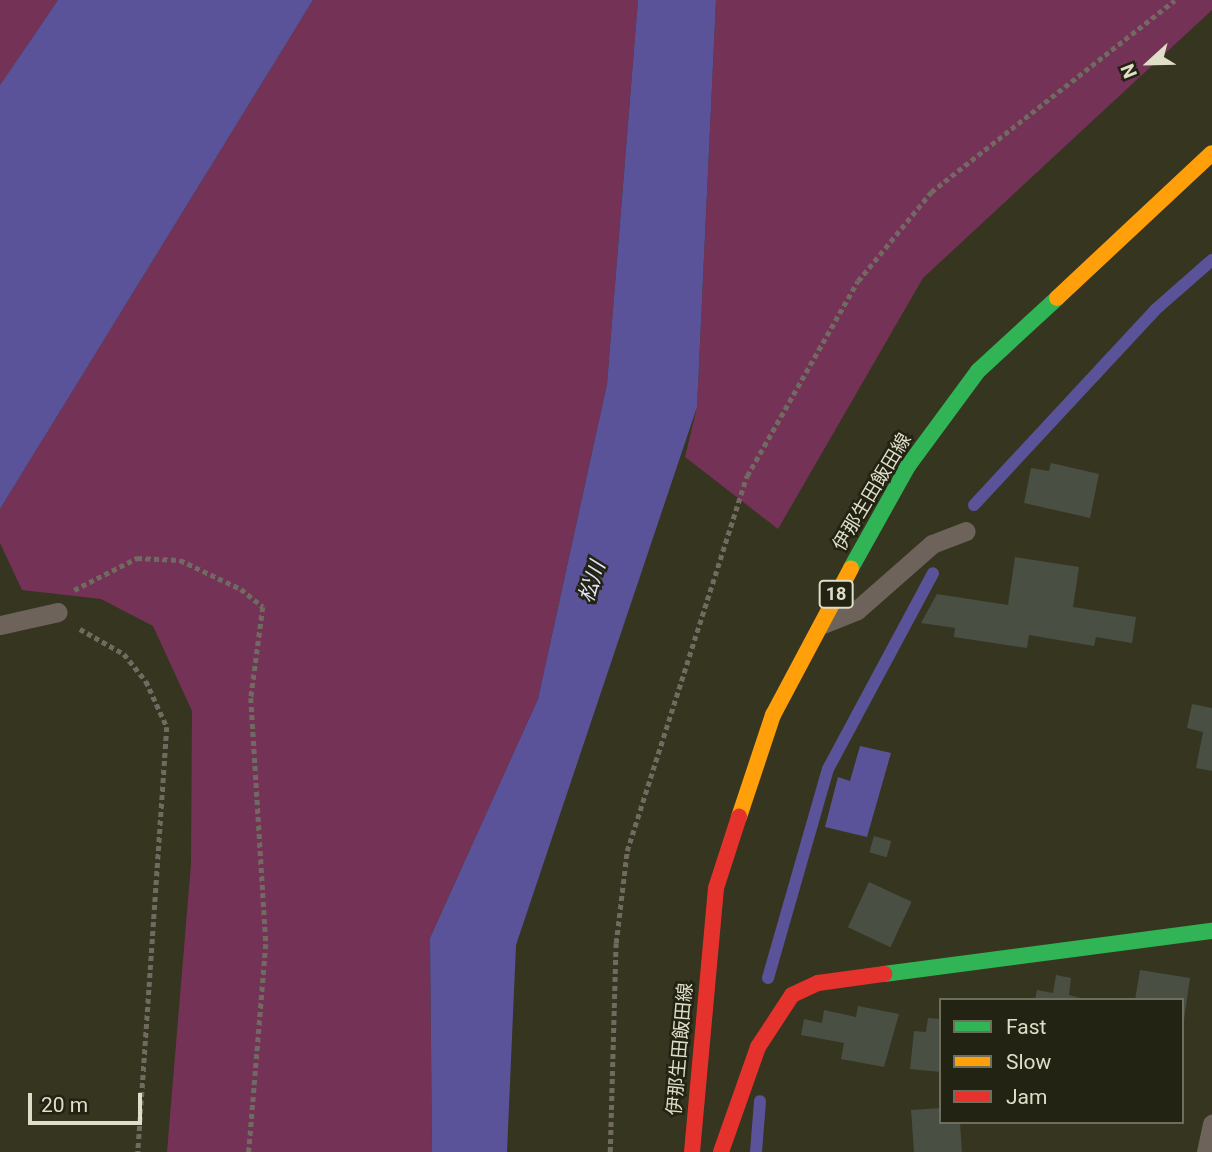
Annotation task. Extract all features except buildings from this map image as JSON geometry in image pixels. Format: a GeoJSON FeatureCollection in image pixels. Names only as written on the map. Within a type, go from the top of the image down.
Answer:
{"type":"FeatureCollection","features":[{"type":"Feature","properties":{"kind":"main road","name":"伊那生田飯田線"},"geometry":{"type":"LineString","coordinates":[[692,1152],[716,888],[773,715],[819,625],[908,466],[978,371],[1212,153]]}},
{"type":"Feature","properties":{"kind":"main road"},"geometry":{"type":"LineString","coordinates":[[721,1152],[758,1047],[792,995],[818,983],[1212,932]]}},
{"type":"Feature","properties":{"kind":"lane"},"geometry":{"type":"LineString","coordinates":[[819,625],[857,610],[932,544],[966,531]]}},
{"type":"Feature","properties":{"kind":"lane"},"geometry":{"type":"LineString","coordinates":[[0,625],[58,612]]}},
{"type":"Feature","properties":{"kind":"lane"},"geometry":{"type":"LineString","coordinates":[[1206,1152],[1212,1125]]}},
{"type":"Feature","properties":{"kind":"path"},"geometry":{"type":"LineString","coordinates":[[610,1152],[616,943],[627,851],[747,476],[858,281],[931,192],[1175,0]]}},
{"type":"Feature","properties":{"kind":"path"},"geometry":{"type":"LineString","coordinates":[[138,1152],[167,726],[146,681],[124,654],[67,624],[58,612],[66,596],[98,573],[138,558],[180,560],[241,589],[263,607],[251,698],[266,944],[250,1152]]}},
{"type":"Feature","properties":{"kind":"shaded area"},"geometry":{"type":"Polygon","coordinates":[[[0,0],[58,0],[0,85],[0,0]]]}},
{"type":"Feature","properties":{"kind":"shaded area"},"geometry":{"type":"Polygon","coordinates":[[[313,0],[638,0],[607,384],[538,699],[430,938],[432,1152],[167,1152],[191,864],[192,711],[153,626],[101,599],[22,590],[0,543],[0,509],[313,0]]]}},
{"type":"Feature","properties":{"kind":"shaded area"},"geometry":{"type":"Polygon","coordinates":[[[716,0],[1212,0],[1212,10],[923,278],[778,529],[685,457],[697,407],[716,0]]]}},
{"type":"Feature","properties":{"kind":"water"},"geometry":{"type":"Polygon","coordinates":[[[58,0],[313,0],[0,509],[0,85],[58,0]]]}},
{"type":"Feature","properties":{"kind":"water","name":"松川"},"geometry":{"type":"Polygon","coordinates":[[[638,0],[716,0],[697,407],[516,945],[507,1152],[432,1152],[430,938],[538,699],[607,384],[638,0]]]}},
{"type":"Feature","properties":{"kind":"water"},"geometry":{"type":"Polygon","coordinates":[[[860,746],[891,753],[867,837],[825,827],[838,777],[850,781],[860,746]]]}},
{"type":"Feature","properties":{"kind":"waterway"},"geometry":{"type":"LineString","coordinates":[[974,505],[1155,310],[1212,260]]}},
{"type":"Feature","properties":{"kind":"waterway"},"geometry":{"type":"LineString","coordinates":[[768,978],[828,769],[933,573]]}},
{"type":"Feature","properties":{"kind":"waterway"},"geometry":{"type":"LineString","coordinates":[[756,1152],[760,1101]]}},
{"type":"Feature","properties":{"kind":"traffic: fast"},"geometry":{"type":"LineString","coordinates":[[851,568],[908,466],[978,371],[1057,298]]}},
{"type":"Feature","properties":{"kind":"traffic: fast"},"geometry":{"type":"LineString","coordinates":[[884,974],[1212,931]]}},
{"type":"Feature","properties":{"kind":"traffic: slow"},"geometry":{"type":"LineString","coordinates":[[1057,298],[1212,153]]}},
{"type":"Feature","properties":{"kind":"traffic: slow"},"geometry":{"type":"LineString","coordinates":[[739,817],[773,715],[851,568]]}},
{"type":"Feature","properties":{"kind":"traffic: jam"},"geometry":{"type":"LineString","coordinates":[[692,1152],[716,888],[739,817]]}},
{"type":"Feature","properties":{"kind":"traffic: jam"},"geometry":{"type":"LineString","coordinates":[[721,1152],[758,1047],[792,995],[818,983],[884,974]]}}]}
